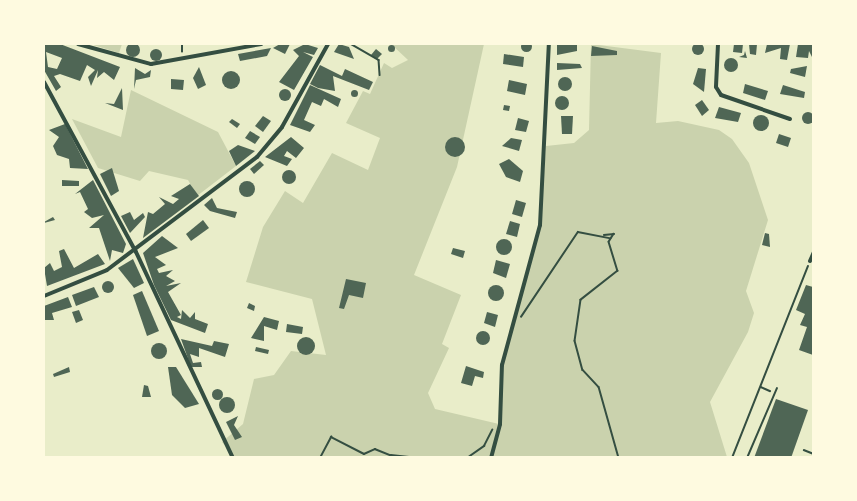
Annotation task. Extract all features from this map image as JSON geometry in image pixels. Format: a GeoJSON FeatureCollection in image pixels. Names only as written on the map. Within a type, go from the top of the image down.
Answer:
{"type":"FeatureCollection","features":[{"type":"Feature","properties":{"kind":"street"},"geometry":{"type":"LineString","coordinates":[[78,44],[150,64],[261,44]]}},
{"type":"Feature","properties":{"kind":"street"},"geometry":{"type":"LineString","coordinates":[[44,296],[89,279],[136,252],[271,143],[328,44]]}},
{"type":"Feature","properties":{"kind":"street"},"geometry":{"type":"LineString","coordinates":[[491,458],[500,424],[501,365],[540,225],[549,44]]}},
{"type":"Feature","properties":{"kind":"street"},"geometry":{"type":"LineString","coordinates":[[717,44],[716,87],[721,95],[790,118]]}},
{"type":"Feature","properties":{"kind":"street"},"geometry":{"type":"LineString","coordinates":[[44,82],[136,252],[233,458]]}},
{"type":"Feature","properties":{"kind":"street"},"geometry":{"type":"LineString","coordinates":[[810,261],[813,252]]}},
{"type":"Feature","properties":{"kind":"lane"},"geometry":{"type":"LineString","coordinates":[[747,458],[777,388]]}},
{"type":"Feature","properties":{"kind":"path"},"geometry":{"type":"LineString","coordinates":[[351,44],[379,60],[380,75]]}},
{"type":"Feature","properties":{"kind":"path"},"geometry":{"type":"LineString","coordinates":[[525,314],[565,244],[578,232],[604,235],[611,239]]}},
{"type":"Feature","properties":{"kind":"path"},"geometry":{"type":"LineString","coordinates":[[604,235],[612,232],[611,239],[618,271],[581,300],[575,341],[584,370],[599,387],[619,458]]}},
{"type":"Feature","properties":{"kind":"path"},"geometry":{"type":"LineString","coordinates":[[732,458],[810,261]]}},
{"type":"Feature","properties":{"kind":"path"},"geometry":{"type":"LineString","coordinates":[[760,386],[775,393]]}},
{"type":"Feature","properties":{"kind":"path"},"geometry":{"type":"LineString","coordinates":[[467,458],[500,424]]}},
{"type":"Feature","properties":{"kind":"path"},"geometry":{"type":"LineString","coordinates":[[320,458],[331,437],[348,449],[364,454],[375,449],[387,456],[397,458]]}},
{"type":"Feature","properties":{"kind":"path"},"geometry":{"type":"LineString","coordinates":[[804,450],[813,454]]}},
{"type":"Feature","properties":{"kind":"path"},"geometry":{"type":"LineString","coordinates":[[387,456],[418,458]]}},
{"type":"Feature","properties":{"kind":"green space"},"geometry":{"type":"Polygon","coordinates":[[[90,44],[122,44],[119,53],[90,44]]]}},
{"type":"Feature","properties":{"kind":"green space"},"geometry":{"type":"Polygon","coordinates":[[[391,44],[484,44],[457,167],[414,275],[461,295],[442,344],[449,348],[428,393],[435,409],[499,424],[502,365],[540,225],[546,146],[574,143],[589,130],[591,44],[661,53],[656,123],[678,121],[719,130],[732,139],[749,163],[768,220],[746,291],[754,313],[748,332],[710,402],[727,457],[236,458],[222,442],[243,424],[254,379],[274,375],[291,351],[326,355],[312,299],[246,282],[263,227],[285,191],[303,203],[332,153],[368,170],[380,138],[346,123],[363,91],[370,94],[384,63],[392,68],[408,60],[391,44]]]}},
{"type":"Feature","properties":{"kind":"green space"},"geometry":{"type":"Polygon","coordinates":[[[131,90],[218,132],[236,166],[197,196],[188,180],[149,171],[140,181],[98,168],[72,119],[121,137],[131,90]]]}},
{"type":"Feature","properties":{"kind":"building"},"geometry":{"type":"Polygon","coordinates":[[[526,41],[530,42],[530,50],[526,51],[522,50],[521,46],[522,42],[526,41]]]}},
{"type":"Feature","properties":{"kind":"building"},"geometry":{"type":"Polygon","coordinates":[[[130,43],[136,43],[140,50],[136,57],[130,57],[126,53],[126,47],[130,43]]]}},
{"type":"Feature","properties":{"kind":"building"},"geometry":{"type":"Polygon","coordinates":[[[700,43],[704,49],[700,55],[696,55],[692,47],[700,43]]]}},
{"type":"Feature","properties":{"kind":"building"},"geometry":{"type":"Polygon","coordinates":[[[44,44],[60,44],[120,67],[114,80],[104,72],[97,78],[98,70],[91,86],[88,77],[95,70],[87,65],[80,81],[60,74],[54,76],[61,87],[56,91],[44,70],[44,44]],[[46,52],[48,67],[57,69],[62,58],[46,52]]]}},
{"type":"Feature","properties":{"kind":"building"},"geometry":{"type":"Polygon","coordinates":[[[280,44],[290,44],[285,54],[273,48],[280,44]]]}},
{"type":"Feature","properties":{"kind":"building"},"geometry":{"type":"Polygon","coordinates":[[[305,44],[318,48],[314,55],[303,52],[313,57],[294,90],[279,82],[299,56],[293,50],[305,44]]]}},
{"type":"Feature","properties":{"kind":"building"},"geometry":{"type":"Polygon","coordinates":[[[339,44],[349,47],[354,59],[334,52],[339,44]]]}},
{"type":"Feature","properties":{"kind":"building"},"geometry":{"type":"Polygon","coordinates":[[[557,44],[577,44],[577,51],[557,55],[557,44]]]}},
{"type":"Feature","properties":{"kind":"building"},"geometry":{"type":"Polygon","coordinates":[[[734,44],[743,44],[742,53],[733,52],[734,44]]]}},
{"type":"Feature","properties":{"kind":"building"},"geometry":{"type":"Polygon","coordinates":[[[749,44],[757,44],[756,55],[750,54],[749,44]]]}},
{"type":"Feature","properties":{"kind":"building"},"geometry":{"type":"Polygon","coordinates":[[[767,44],[790,44],[787,60],[780,59],[781,48],[765,53],[767,44]]]}},
{"type":"Feature","properties":{"kind":"building"},"geometry":{"type":"Polygon","coordinates":[[[798,44],[813,44],[813,59],[809,51],[808,58],[796,57],[798,44]]]}},
{"type":"Feature","properties":{"kind":"building"},"geometry":{"type":"Polygon","coordinates":[[[391,45],[394,48],[391,51],[388,48],[391,45]]]}},
{"type":"Feature","properties":{"kind":"building"},"geometry":{"type":"Polygon","coordinates":[[[592,46],[617,51],[617,55],[591,56],[592,46]]]}},
{"type":"Feature","properties":{"kind":"building"},"geometry":{"type":"Polygon","coordinates":[[[271,48],[267,56],[240,61],[238,54],[271,48]]]}},
{"type":"Feature","properties":{"kind":"building"},"geometry":{"type":"Polygon","coordinates":[[[158,49],[162,55],[158,61],[154,61],[150,53],[158,49]]]}},
{"type":"Feature","properties":{"kind":"building"},"geometry":{"type":"Polygon","coordinates":[[[376,49],[382,54],[377,59],[371,55],[376,49]]]}},
{"type":"Feature","properties":{"kind":"building"},"geometry":{"type":"Polygon","coordinates":[[[504,54],[524,57],[523,67],[503,64],[504,54]]]}},
{"type":"Feature","properties":{"kind":"building"},"geometry":{"type":"Polygon","coordinates":[[[728,58],[734,58],[738,65],[734,72],[728,72],[724,68],[724,62],[728,58]]]}},
{"type":"Feature","properties":{"kind":"building"},"geometry":{"type":"Polygon","coordinates":[[[557,63],[580,64],[582,68],[557,70],[557,63]]]}},
{"type":"Feature","properties":{"kind":"building"},"geometry":{"type":"Polygon","coordinates":[[[320,65],[342,76],[345,69],[373,82],[369,90],[333,76],[335,91],[318,88],[310,84],[320,65]]]}},
{"type":"Feature","properties":{"kind":"building"},"geometry":{"type":"Polygon","coordinates":[[[807,66],[805,77],[790,73],[791,69],[807,66]]]}},
{"type":"Feature","properties":{"kind":"building"},"geometry":{"type":"Polygon","coordinates":[[[199,67],[206,85],[198,89],[193,78],[199,67]]]}},
{"type":"Feature","properties":{"kind":"building"},"geometry":{"type":"Polygon","coordinates":[[[135,68],[145,74],[151,70],[150,77],[136,80],[134,89],[135,68]]]}},
{"type":"Feature","properties":{"kind":"building"},"geometry":{"type":"Polygon","coordinates":[[[698,68],[706,69],[704,92],[693,84],[698,68]]]}},
{"type":"Feature","properties":{"kind":"building"},"geometry":{"type":"Polygon","coordinates":[[[231,71],[237,74],[240,80],[237,86],[231,89],[225,86],[222,80],[225,74],[231,71]]]}},
{"type":"Feature","properties":{"kind":"building"},"geometry":{"type":"Polygon","coordinates":[[[562,77],[568,77],[572,84],[568,91],[562,91],[558,87],[558,81],[562,77]]]}},
{"type":"Feature","properties":{"kind":"building"},"geometry":{"type":"Polygon","coordinates":[[[171,79],[184,80],[183,90],[171,89],[171,79]]]}},
{"type":"Feature","properties":{"kind":"building"},"geometry":{"type":"Polygon","coordinates":[[[509,80],[527,84],[525,95],[507,91],[509,80]]]}},
{"type":"Feature","properties":{"kind":"building"},"geometry":{"type":"Polygon","coordinates":[[[745,84],[768,91],[765,100],[743,93],[745,84]]]}},
{"type":"Feature","properties":{"kind":"building"},"geometry":{"type":"Polygon","coordinates":[[[310,85],[341,99],[338,107],[324,99],[321,106],[312,102],[304,120],[315,125],[310,132],[290,125],[310,85]]]}},
{"type":"Feature","properties":{"kind":"building"},"geometry":{"type":"Polygon","coordinates":[[[783,85],[805,92],[804,98],[780,94],[783,85]]]}},
{"type":"Feature","properties":{"kind":"building"},"geometry":{"type":"Polygon","coordinates":[[[122,88],[123,110],[105,103],[114,104],[122,88]]]}},
{"type":"Feature","properties":{"kind":"building"},"geometry":{"type":"Polygon","coordinates":[[[287,89],[291,95],[287,101],[283,101],[279,93],[287,89]]]}},
{"type":"Feature","properties":{"kind":"building"},"geometry":{"type":"Polygon","coordinates":[[[354,90],[357,93],[354,96],[351,93],[354,90]]]}},
{"type":"Feature","properties":{"kind":"building"},"geometry":{"type":"Polygon","coordinates":[[[559,96],[565,96],[569,103],[565,110],[559,110],[555,106],[555,100],[559,96]]]}},
{"type":"Feature","properties":{"kind":"building"},"geometry":{"type":"Polygon","coordinates":[[[702,100],[709,110],[702,116],[695,105],[702,100]]]}},
{"type":"Feature","properties":{"kind":"building"},"geometry":{"type":"Polygon","coordinates":[[[504,105],[510,106],[509,111],[503,110],[504,105]]]}},
{"type":"Feature","properties":{"kind":"building"},"geometry":{"type":"Polygon","coordinates":[[[719,107],[741,113],[738,122],[715,118],[719,107]]]}},
{"type":"Feature","properties":{"kind":"building"},"geometry":{"type":"Polygon","coordinates":[[[810,112],[814,118],[810,124],[806,124],[802,116],[810,112]]]}},
{"type":"Feature","properties":{"kind":"building"},"geometry":{"type":"Polygon","coordinates":[[[758,115],[764,115],[769,123],[767,129],[758,131],[753,126],[753,120],[758,115]]]}},
{"type":"Feature","properties":{"kind":"building"},"geometry":{"type":"Polygon","coordinates":[[[263,116],[271,121],[263,132],[255,126],[263,116]]]}},
{"type":"Feature","properties":{"kind":"building"},"geometry":{"type":"Polygon","coordinates":[[[561,116],[573,116],[572,134],[562,134],[561,116]]]}},
{"type":"Feature","properties":{"kind":"building"},"geometry":{"type":"Polygon","coordinates":[[[518,118],[529,121],[526,132],[515,130],[518,118]]]}},
{"type":"Feature","properties":{"kind":"building"},"geometry":{"type":"Polygon","coordinates":[[[232,119],[240,124],[237,128],[229,122],[232,119]]]}},
{"type":"Feature","properties":{"kind":"building"},"geometry":{"type":"Polygon","coordinates":[[[65,124],[88,169],[70,168],[69,159],[57,155],[53,146],[59,137],[49,130],[65,124]]]}},
{"type":"Feature","properties":{"kind":"building"},"geometry":{"type":"Polygon","coordinates":[[[250,131],[260,137],[255,144],[245,138],[250,131]]]}},
{"type":"Feature","properties":{"kind":"building"},"geometry":{"type":"Polygon","coordinates":[[[779,134],[791,138],[788,147],[776,143],[779,134]]]}},
{"type":"Feature","properties":{"kind":"building"},"geometry":{"type":"Polygon","coordinates":[[[291,137],[304,148],[296,158],[287,151],[284,156],[292,159],[287,166],[265,157],[291,137]]]}},
{"type":"Feature","properties":{"kind":"building"},"geometry":{"type":"Polygon","coordinates":[[[455,137],[462,140],[465,147],[462,154],[455,157],[448,154],[445,147],[448,140],[455,137]]]}},
{"type":"Feature","properties":{"kind":"building"},"geometry":{"type":"Polygon","coordinates":[[[511,138],[522,140],[519,151],[502,146],[511,138]]]}},
{"type":"Feature","properties":{"kind":"building"},"geometry":{"type":"Polygon","coordinates":[[[238,145],[255,151],[236,166],[229,151],[238,145]]]}},
{"type":"Feature","properties":{"kind":"building"},"geometry":{"type":"Polygon","coordinates":[[[509,159],[523,171],[520,182],[506,177],[499,164],[509,159]]]}},
{"type":"Feature","properties":{"kind":"building"},"geometry":{"type":"Polygon","coordinates":[[[260,161],[264,165],[254,174],[250,169],[260,161]]]}},
{"type":"Feature","properties":{"kind":"building"},"geometry":{"type":"Polygon","coordinates":[[[112,168],[119,191],[111,196],[100,174],[112,168]]]}},
{"type":"Feature","properties":{"kind":"building"},"geometry":{"type":"Polygon","coordinates":[[[289,170],[294,172],[296,177],[294,182],[289,184],[284,182],[282,177],[284,172],[289,170]]]}},
{"type":"Feature","properties":{"kind":"building"},"geometry":{"type":"Polygon","coordinates":[[[62,180],[79,181],[79,186],[62,186],[62,180]]]}},
{"type":"Feature","properties":{"kind":"building"},"geometry":{"type":"Polygon","coordinates":[[[93,180],[126,244],[123,253],[112,250],[110,261],[99,228],[89,228],[104,215],[92,218],[84,212],[88,209],[80,192],[75,194],[93,180]]]}},
{"type":"Feature","properties":{"kind":"building"},"geometry":{"type":"Polygon","coordinates":[[[247,181],[255,189],[247,197],[239,189],[247,181]]]}},
{"type":"Feature","properties":{"kind":"building"},"geometry":{"type":"Polygon","coordinates":[[[190,184],[199,196],[143,238],[148,212],[153,214],[165,204],[159,197],[173,204],[179,199],[171,196],[190,184]]]}},
{"type":"Feature","properties":{"kind":"building"},"geometry":{"type":"Polygon","coordinates":[[[212,198],[217,208],[237,212],[235,218],[210,211],[204,205],[212,198]]]}},
{"type":"Feature","properties":{"kind":"building"},"geometry":{"type":"Polygon","coordinates":[[[516,200],[526,203],[522,217],[512,214],[516,200]]]}},
{"type":"Feature","properties":{"kind":"building"},"geometry":{"type":"Polygon","coordinates":[[[130,212],[134,220],[143,213],[145,217],[130,233],[121,216],[130,212]]]}},
{"type":"Feature","properties":{"kind":"building"},"geometry":{"type":"Polygon","coordinates":[[[53,217],[55,220],[44,223],[44,222],[53,217]]]}},
{"type":"Feature","properties":{"kind":"building"},"geometry":{"type":"Polygon","coordinates":[[[203,220],[209,228],[191,241],[186,234],[203,220]]]}},
{"type":"Feature","properties":{"kind":"building"},"geometry":{"type":"Polygon","coordinates":[[[510,221],[520,224],[517,237],[506,234],[510,221]]]}},
{"type":"Feature","properties":{"kind":"building"},"geometry":{"type":"Polygon","coordinates":[[[765,233],[769,234],[770,247],[762,245],[765,233]]]}},
{"type":"Feature","properties":{"kind":"building"},"geometry":{"type":"Polygon","coordinates":[[[162,236],[178,248],[155,257],[166,265],[157,269],[159,273],[173,270],[166,276],[175,281],[166,286],[181,283],[168,292],[181,315],[177,317],[181,319],[182,310],[190,318],[195,312],[195,319],[208,324],[205,333],[171,320],[154,285],[143,253],[162,236]]]}},
{"type":"Feature","properties":{"kind":"building"},"geometry":{"type":"Polygon","coordinates":[[[504,239],[512,247],[504,255],[496,247],[504,239]]]}},
{"type":"Feature","properties":{"kind":"building"},"geometry":{"type":"Polygon","coordinates":[[[453,248],[465,251],[463,258],[451,254],[453,248]]]}},
{"type":"Feature","properties":{"kind":"building"},"geometry":{"type":"Polygon","coordinates":[[[64,249],[74,268],[98,254],[105,264],[47,286],[44,268],[50,263],[54,271],[62,267],[59,251],[64,249]]]}},
{"type":"Feature","properties":{"kind":"building"},"geometry":{"type":"Polygon","coordinates":[[[133,259],[144,283],[134,288],[118,268],[133,259]]]}},
{"type":"Feature","properties":{"kind":"building"},"geometry":{"type":"Polygon","coordinates":[[[496,260],[510,264],[506,278],[493,273],[496,260]]]}},
{"type":"Feature","properties":{"kind":"building"},"geometry":{"type":"Polygon","coordinates":[[[346,279],[366,283],[363,298],[349,295],[344,309],[339,308],[346,279]]]}},
{"type":"Feature","properties":{"kind":"building"},"geometry":{"type":"Polygon","coordinates":[[[110,281],[114,287],[110,293],[106,293],[102,285],[110,281]]]}},
{"type":"Feature","properties":{"kind":"building"},"geometry":{"type":"Polygon","coordinates":[[[496,285],[502,287],[504,293],[502,299],[496,301],[490,299],[488,293],[490,287],[496,285]]]}},
{"type":"Feature","properties":{"kind":"building"},"geometry":{"type":"Polygon","coordinates":[[[806,285],[813,287],[813,355],[799,350],[807,327],[800,325],[805,314],[796,310],[806,285]]]}},
{"type":"Feature","properties":{"kind":"building"},"geometry":{"type":"Polygon","coordinates":[[[94,287],[99,297],[76,306],[72,295],[94,287]]]}},
{"type":"Feature","properties":{"kind":"building"},"geometry":{"type":"Polygon","coordinates":[[[142,291],[159,331],[147,336],[133,295],[142,291]]]}},
{"type":"Feature","properties":{"kind":"building"},"geometry":{"type":"Polygon","coordinates":[[[68,297],[72,307],[52,313],[54,320],[44,320],[44,306],[68,297]]]}},
{"type":"Feature","properties":{"kind":"building"},"geometry":{"type":"Polygon","coordinates":[[[249,303],[255,306],[254,311],[247,308],[249,303]]]}},
{"type":"Feature","properties":{"kind":"building"},"geometry":{"type":"Polygon","coordinates":[[[79,310],[83,320],[76,323],[72,312],[79,310]]]}},
{"type":"Feature","properties":{"kind":"building"},"geometry":{"type":"Polygon","coordinates":[[[487,312],[498,315],[495,327],[484,323],[487,312]]]}},
{"type":"Feature","properties":{"kind":"building"},"geometry":{"type":"Polygon","coordinates":[[[264,317],[279,321],[277,330],[264,326],[264,341],[251,338],[264,317]]]}},
{"type":"Feature","properties":{"kind":"building"},"geometry":{"type":"Polygon","coordinates":[[[287,324],[303,327],[302,334],[286,332],[287,324]]]}},
{"type":"Feature","properties":{"kind":"building"},"geometry":{"type":"Polygon","coordinates":[[[483,331],[488,333],[490,338],[488,343],[483,345],[478,343],[476,338],[478,333],[483,331]]]}},
{"type":"Feature","properties":{"kind":"building"},"geometry":{"type":"Polygon","coordinates":[[[306,337],[314,342],[315,346],[310,354],[306,355],[298,350],[297,346],[302,338],[306,337]]]}},
{"type":"Feature","properties":{"kind":"building"},"geometry":{"type":"Polygon","coordinates":[[[181,339],[212,346],[214,341],[229,344],[225,357],[199,348],[199,357],[190,354],[193,363],[201,362],[202,367],[191,367],[181,339]]]}},
{"type":"Feature","properties":{"kind":"building"},"geometry":{"type":"Polygon","coordinates":[[[156,343],[162,343],[167,351],[165,357],[156,359],[151,354],[151,348],[156,343]]]}},
{"type":"Feature","properties":{"kind":"building"},"geometry":{"type":"Polygon","coordinates":[[[256,347],[269,350],[268,354],[255,351],[256,347]]]}},
{"type":"Feature","properties":{"kind":"building"},"geometry":{"type":"Polygon","coordinates":[[[466,366],[484,372],[483,378],[475,376],[472,386],[461,383],[466,366]]]}},
{"type":"Feature","properties":{"kind":"building"},"geometry":{"type":"Polygon","coordinates":[[[69,367],[70,372],[54,377],[53,374],[69,367]]]}},
{"type":"Feature","properties":{"kind":"building"},"geometry":{"type":"Polygon","coordinates":[[[168,367],[176,367],[199,404],[185,408],[172,395],[168,367]]]}},
{"type":"Feature","properties":{"kind":"building"},"geometry":{"type":"Polygon","coordinates":[[[144,385],[148,386],[151,397],[142,397],[144,385]]]}},
{"type":"Feature","properties":{"kind":"building"},"geometry":{"type":"Polygon","coordinates":[[[217,388],[223,394],[217,400],[211,394],[217,388]]]}},
{"type":"Feature","properties":{"kind":"building"},"geometry":{"type":"Polygon","coordinates":[[[227,397],[235,405],[227,413],[219,405],[227,397]]]}},
{"type":"Feature","properties":{"kind":"building"},"geometry":{"type":"Polygon","coordinates":[[[776,399],[808,410],[791,458],[754,458],[776,399]]]}},
{"type":"Feature","properties":{"kind":"building"},"geometry":{"type":"Polygon","coordinates":[[[238,416],[234,425],[242,437],[235,440],[226,422],[238,416]]]}}]}
